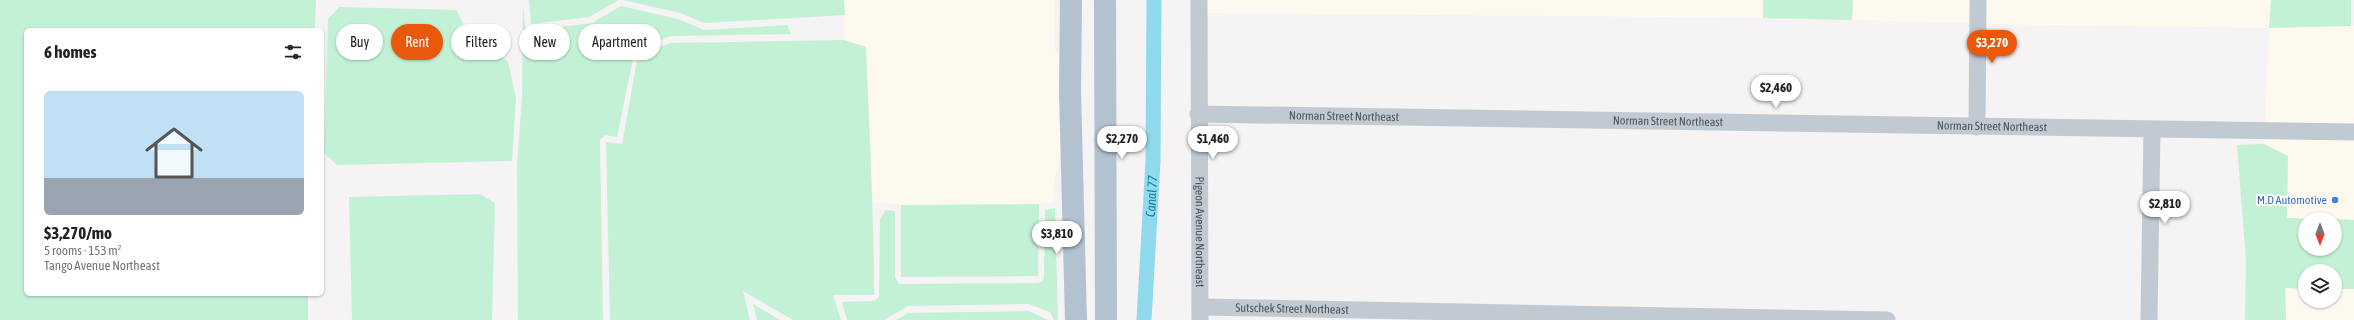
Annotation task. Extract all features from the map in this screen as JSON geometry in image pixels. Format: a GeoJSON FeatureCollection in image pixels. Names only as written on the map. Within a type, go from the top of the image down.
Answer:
{"type":"FeatureCollection","features":[{"type":"Feature","properties":{"kind":"main road"},"geometry":{"type":"LineString","coordinates":[[1071,0],[1070,100],[1076,312],[1086,306],[1095,320]]}},
{"type":"Feature","properties":{"kind":"main road"},"geometry":{"type":"LineString","coordinates":[[1105,0],[1106,320]]}},
{"type":"Feature","properties":{"kind":"street","name":"Pigeon Avenue Northeast"},"geometry":{"type":"LineString","coordinates":[[1199,0],[1198,114],[1200,313]]}},
{"type":"Feature","properties":{"kind":"street"},"geometry":{"type":"LineString","coordinates":[[1977,127],[1978,0]]}},
{"type":"Feature","properties":{"kind":"street","name":"Norman Street Northeast"},"geometry":{"type":"LineString","coordinates":[[1198,114],[2354,132]]}},
{"type":"Feature","properties":{"kind":"street"},"geometry":{"type":"LineString","coordinates":[[2134,320],[2149,320],[2152,130]]}},
{"type":"Feature","properties":{"kind":"street","name":"Sutschek Street Northeast"},"geometry":{"type":"LineString","coordinates":[[1200,313],[1887,320]]}},
{"type":"Feature","properties":{"kind":"shaded area"},"geometry":{"type":"Polygon","coordinates":[[[844,0],[1055,0],[1054,47],[1061,57],[1061,150],[1053,188],[1054,202],[1039,204],[901,205],[872,202],[866,47],[844,40],[844,0]]]}},
{"type":"Feature","properties":{"kind":"shaded area"},"geometry":{"type":"Polygon","coordinates":[[[1205,0],[1763,0],[1763,18],[1205,13],[1205,0]]]}},
{"type":"Feature","properties":{"kind":"shaded area"},"geometry":{"type":"Polygon","coordinates":[[[1853,0],[1971,0],[1971,23],[1852,20],[1853,0]]]}},
{"type":"Feature","properties":{"kind":"shaded area"},"geometry":{"type":"Polygon","coordinates":[[[1984,0],[2271,0],[2269,28],[1984,24],[1984,0]]]}},
{"type":"Feature","properties":{"kind":"shaded area"},"geometry":{"type":"Polygon","coordinates":[[[2354,26],[2354,320],[2286,320],[2288,157],[2264,144],[2269,28],[2354,26]]]}},
{"type":"Feature","properties":{"kind":"green space"},"geometry":{"type":"Polygon","coordinates":[[[0,0],[316,0],[315,28],[24,28],[24,296],[308,296],[308,320],[0,320],[0,0]]]}},
{"type":"Feature","properties":{"kind":"green space"},"geometry":{"type":"Polygon","coordinates":[[[529,0],[619,0],[589,17],[531,24],[529,0]]]}},
{"type":"Feature","properties":{"kind":"green space"},"geometry":{"type":"Polygon","coordinates":[[[623,0],[844,0],[845,15],[704,23],[680,13],[623,0]]]}},
{"type":"Feature","properties":{"kind":"green space"},"geometry":{"type":"Polygon","coordinates":[[[1763,0],[1853,0],[1852,20],[1763,18],[1763,0]]]}},
{"type":"Feature","properties":{"kind":"green space"},"geometry":{"type":"Polygon","coordinates":[[[2271,0],[2351,0],[2351,26],[2269,28],[2271,0]]]}},
{"type":"Feature","properties":{"kind":"green space"},"geometry":{"type":"Polygon","coordinates":[[[523,5],[525,24],[523,24],[523,5]]]}},
{"type":"Feature","properties":{"kind":"green space"},"geometry":{"type":"Polygon","coordinates":[[[621,6],[678,19],[704,30],[787,25],[791,34],[671,36],[661,40],[661,24],[584,24],[592,23],[621,6]]]}},
{"type":"Feature","properties":{"kind":"green space"},"geometry":{"type":"Polygon","coordinates":[[[339,7],[456,10],[463,24],[451,24],[451,60],[508,61],[516,98],[512,161],[337,165],[324,153],[328,19],[339,7]]]}},
{"type":"Feature","properties":{"kind":"green space"},"geometry":{"type":"Polygon","coordinates":[[[578,25],[578,60],[633,60],[617,137],[605,135],[600,140],[603,320],[518,320],[517,165],[522,98],[522,60],[570,60],[570,26],[578,25]]]}},
{"type":"Feature","properties":{"kind":"green space"},"geometry":{"type":"Polygon","coordinates":[[[844,40],[866,47],[874,295],[833,295],[841,320],[793,320],[743,291],[750,320],[610,320],[606,142],[622,144],[637,60],[661,60],[661,47],[671,43],[844,40]]]}},
{"type":"Feature","properties":{"kind":"green space"},"geometry":{"type":"Polygon","coordinates":[[[2264,144],[2288,156],[2287,218],[2298,218],[2298,256],[2342,256],[2342,219],[2354,220],[2354,289],[2342,289],[2342,264],[2298,264],[2298,289],[2285,288],[2286,320],[2245,320],[2246,260],[2237,145],[2264,144]]]}},
{"type":"Feature","properties":{"kind":"green space"},"geometry":{"type":"Polygon","coordinates":[[[480,194],[495,203],[492,320],[352,320],[349,197],[480,194]]]}},
{"type":"Feature","properties":{"kind":"green space"},"geometry":{"type":"Polygon","coordinates":[[[1039,204],[1038,276],[901,277],[901,205],[1039,204]]]}},
{"type":"Feature","properties":{"kind":"green space"},"geometry":{"type":"Polygon","coordinates":[[[1055,208],[1058,320],[1054,320],[1050,312],[1028,304],[908,306],[884,320],[847,320],[842,302],[874,301],[879,297],[880,219],[886,210],[895,211],[895,277],[899,284],[1038,283],[1043,281],[1044,276],[1045,210],[1055,208]]]}},
{"type":"Feature","properties":{"kind":"green space"},"geometry":{"type":"Polygon","coordinates":[[[753,304],[780,320],[757,320],[753,304]]]}},
{"type":"Feature","properties":{"kind":"green space"},"geometry":{"type":"Polygon","coordinates":[[[1029,311],[1048,320],[896,320],[908,313],[1029,311]]]}},
{"type":"Feature","properties":{"kind":"waterway","name":"Canal 77"},"geometry":{"type":"LineString","coordinates":[[1144,320],[1153,161],[1154,0]]}},
{"type":"Feature","properties":{"kind":"place","name":"M.D Automotive"},"geometry":{"type":"Point","coordinates":[2335,200]}}]}
